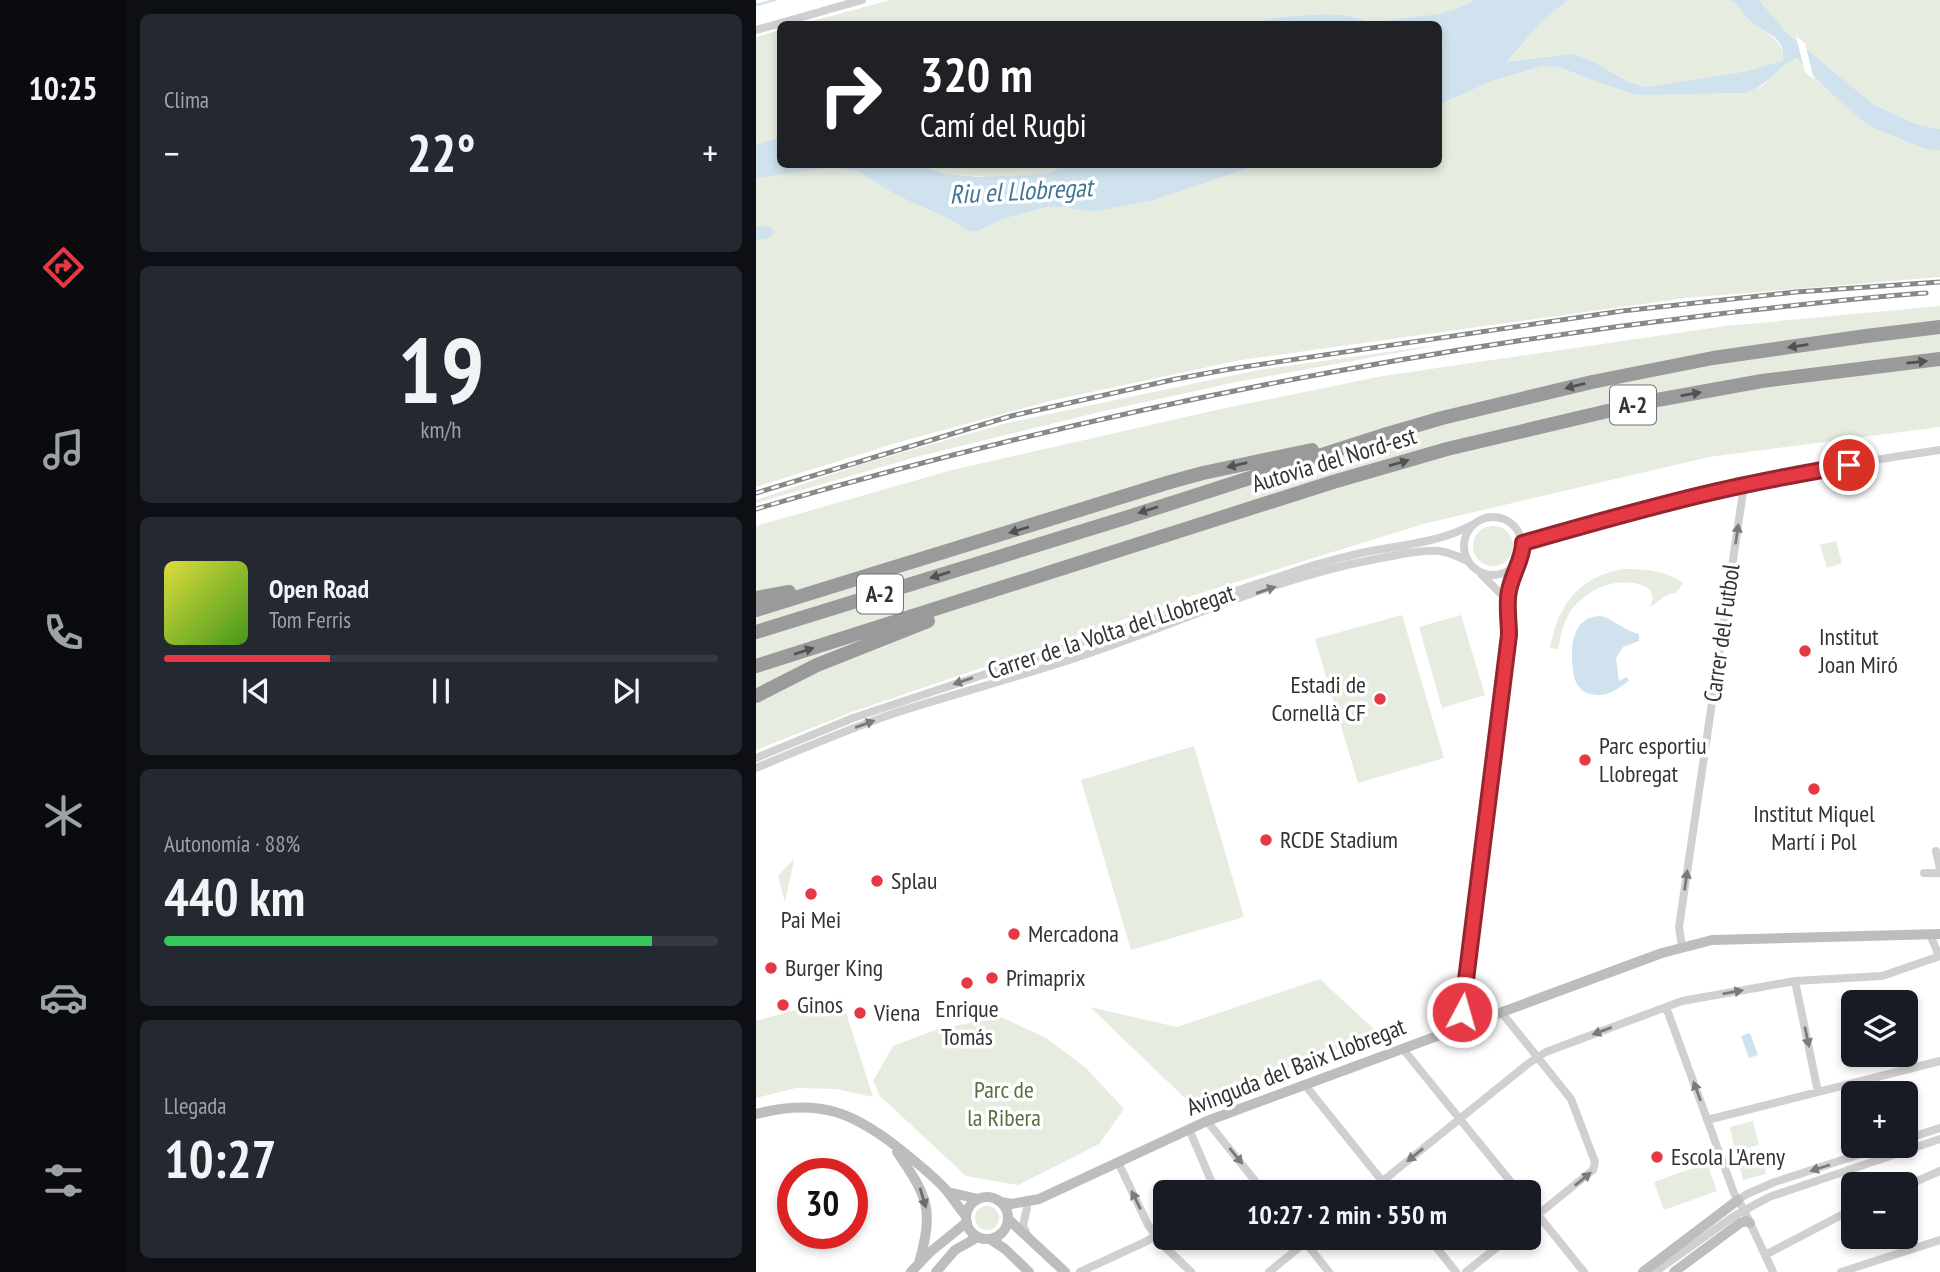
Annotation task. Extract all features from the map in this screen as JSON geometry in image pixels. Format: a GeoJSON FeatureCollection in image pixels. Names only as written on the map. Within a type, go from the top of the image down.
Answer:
{"type":"FeatureCollection","features":[{"type":"Feature","properties":{"kind":"highway","name":"Autovia del Nord-est"},"geometry":{"type":"LineString","coordinates":[[756,632],[1376,437],[1478,409],[1638,373],[1751,353],[1940,327]]}},
{"type":"Feature","properties":{"kind":"highway","name":"Autovia del Nord-est"},"geometry":{"type":"LineString","coordinates":[[756,666],[1333,482],[1447,449],[1646,402],[1762,382],[1940,359]]}},
{"type":"Feature","properties":{"kind":"highway"},"geometry":{"type":"LineString","coordinates":[[756,610],[1170,482],[1376,437]]}},
{"type":"Feature","properties":{"kind":"highway"},"geometry":{"type":"LineString","coordinates":[[756,696],[817,665],[900,631],[1093,560]]}},
{"type":"Feature","properties":{"kind":"highway"},"geometry":{"type":"LineString","coordinates":[[756,598],[859,579]]}},
{"type":"Feature","properties":{"kind":"main road","name":"Avinguda del Baix Llobregat"},"geometry":{"type":"LineString","coordinates":[[1000,1202],[1011,1204],[1040,1199],[1207,1121],[1682,947],[1712,940],[1935,934]]}},
{"type":"Feature","properties":{"kind":"main road"},"geometry":{"type":"LineString","coordinates":[[756,1114],[783,1108],[812,1107],[858,1120],[889,1141],[948,1192],[967,1219],[971,1232],[1004,1249],[1029,1272]]}},
{"type":"Feature","properties":{"kind":"main road"},"geometry":{"type":"LineString","coordinates":[[889,1141],[921,1189],[926,1206],[928,1220],[919,1263]]}},
{"type":"Feature","properties":{"kind":"main road"},"geometry":{"type":"LineString","coordinates":[[936,1272],[955,1250],[1003,1232],[1008,1218],[1006,1208],[991,1197],[978,1199],[948,1192]]}},
{"type":"Feature","properties":{"kind":"main road"},"geometry":{"type":"LineString","coordinates":[[911,1272],[967,1219],[970,1207],[978,1199]]}},
{"type":"Feature","properties":{"kind":"main road"},"geometry":{"type":"LineString","coordinates":[[1008,1218],[1040,1199]]}},
{"type":"Feature","properties":{"kind":"main road"},"geometry":{"type":"LineString","coordinates":[[1643,1272],[1741,1205]]}},
{"type":"Feature","properties":{"kind":"main road"},"geometry":{"type":"LineString","coordinates":[[1008,1218],[1065,1272]]}},
{"type":"Feature","properties":{"kind":"main road"},"geometry":{"type":"LineString","coordinates":[[1674,1272],[1740,1223],[1750,1223]]}},
{"type":"Feature","properties":{"kind":"street"},"geometry":{"type":"LineString","coordinates":[[788,21],[862,0]]}},
{"type":"Feature","properties":{"kind":"street"},"geometry":{"type":"LineString","coordinates":[[756,30],[777,24]]}},
{"type":"Feature","properties":{"kind":"street"},"geometry":{"type":"LineString","coordinates":[[1523,543],[1630,512],[1744,485],[1940,450]]}},
{"type":"Feature","properties":{"kind":"street","name":"Carrer del Futbol"},"geometry":{"type":"LineString","coordinates":[[1682,947],[1679,927],[1744,485]]}},
{"type":"Feature","properties":{"kind":"street"},"geometry":{"type":"LineString","coordinates":[[1463,1027],[1462,1001],[1509,635],[1507,600],[1523,543],[1516,527],[1510,521],[1500,517],[1485,517],[1472,525],[1467,533],[1465,552],[1469,562],[1507,600]]}},
{"type":"Feature","properties":{"kind":"street","name":"Carrer de la Volta del Llobregat"},"geometry":{"type":"LineString","coordinates":[[756,758],[864,714],[1314,565],[1373,551],[1430,542],[1472,525]]}},
{"type":"Feature","properties":{"kind":"street","name":"Carrer de la Volta del Llobregat"},"geometry":{"type":"LineString","coordinates":[[756,768],[893,714],[1061,663],[1322,572],[1361,562],[1423,552],[1441,551],[1469,562]]}},
{"type":"Feature","properties":{"kind":"street"},"geometry":{"type":"LineString","coordinates":[[1479,572],[1499,574],[1508,571],[1517,563]]}},
{"type":"Feature","properties":{"kind":"street"},"geometry":{"type":"LineString","coordinates":[[1924,873],[1940,871],[1936,851]]}},
{"type":"Feature","properties":{"kind":"street"},"geometry":{"type":"LineString","coordinates":[[1383,1180],[1546,1052],[1682,1001],[1795,981],[1882,976],[1940,956],[1935,934]]}},
{"type":"Feature","properties":{"kind":"street"},"geometry":{"type":"LineString","coordinates":[[1795,981],[1818,1092]]}},
{"type":"Feature","properties":{"kind":"street"},"geometry":{"type":"LineString","coordinates":[[1666,1007],[1734,1193],[1773,1272]]}},
{"type":"Feature","properties":{"kind":"street"},"geometry":{"type":"LineString","coordinates":[[1502,1013],[1571,1099],[1595,1161],[1593,1170],[1541,1213]]}},
{"type":"Feature","properties":{"kind":"street"},"geometry":{"type":"LineString","coordinates":[[1403,1049],[1509,1180]]}},
{"type":"Feature","properties":{"kind":"street"},"geometry":{"type":"LineString","coordinates":[[1707,1120],[1940,1061]]}},
{"type":"Feature","properties":{"kind":"street"},"geometry":{"type":"LineString","coordinates":[[1305,1085],[1381,1180]]}},
{"type":"Feature","properties":{"kind":"street"},"geometry":{"type":"LineString","coordinates":[[1207,1121],[1255,1180]]}},
{"type":"Feature","properties":{"kind":"street"},"geometry":{"type":"LineString","coordinates":[[1918,1135],[1940,1128]]}},
{"type":"Feature","properties":{"kind":"street"},"geometry":{"type":"LineString","coordinates":[[1189,1129],[1211,1180]]}},
{"type":"Feature","properties":{"kind":"street"},"geometry":{"type":"LineString","coordinates":[[1655,1272],[1741,1205],[1940,1139]]}},
{"type":"Feature","properties":{"kind":"street"},"geometry":{"type":"LineString","coordinates":[[1741,1205],[1747,1194],[1848,1158]]}},
{"type":"Feature","properties":{"kind":"street"},"geometry":{"type":"LineString","coordinates":[[1118,1162],[1153,1231]]}},
{"type":"Feature","properties":{"kind":"street"},"geometry":{"type":"LineString","coordinates":[[1918,1181],[1940,1171]]}},
{"type":"Feature","properties":{"kind":"street"},"geometry":{"type":"LineString","coordinates":[[1027,1208],[1023,1225],[1028,1237]]}},
{"type":"Feature","properties":{"kind":"street"},"geometry":{"type":"LineString","coordinates":[[1765,1255],[1841,1215]]}},
{"type":"Feature","properties":{"kind":"street"},"geometry":{"type":"LineString","coordinates":[[1541,1219],[1584,1272]]}},
{"type":"Feature","properties":{"kind":"street"},"geometry":{"type":"LineString","coordinates":[[1080,1272],[1153,1236]]}},
{"type":"Feature","properties":{"kind":"street"},"geometry":{"type":"LineString","coordinates":[[1841,1272],[1940,1240]]}},
{"type":"Feature","properties":{"kind":"street"},"geometry":{"type":"LineString","coordinates":[[1169,1250],[1191,1272]]}},
{"type":"Feature","properties":{"kind":"street"},"geometry":{"type":"LineString","coordinates":[[1269,1272],[1294,1250]]}},
{"type":"Feature","properties":{"kind":"street"},"geometry":{"type":"LineString","coordinates":[[1314,1250],[1329,1272]]}},
{"type":"Feature","properties":{"kind":"street"},"geometry":{"type":"LineString","coordinates":[[1438,1250],[1456,1272]]}},
{"type":"Feature","properties":{"kind":"street"},"geometry":{"type":"LineString","coordinates":[[1466,1272],[1494,1250]]}},
{"type":"Feature","properties":{"kind":"green space"},"geometry":{"type":"Polygon","coordinates":[[[890,0],[1475,0],[1438,14],[1381,21],[1325,14],[1260,21],[813,21],[890,0]]]}},
{"type":"Feature","properties":{"kind":"green space"},"geometry":{"type":"Polygon","coordinates":[[[1568,0],[1730,0],[1753,24],[1778,42],[1783,60],[1748,71],[1646,87],[1629,82],[1590,60],[1563,55],[1505,62],[1541,22],[1568,0]]]}},
{"type":"Feature","properties":{"kind":"green space"},"geometry":{"type":"Polygon","coordinates":[[[1759,0],[1940,0],[1940,129],[1916,124],[1873,104],[1787,33],[1759,0]]]}},
{"type":"Feature","properties":{"kind":"green space"},"geometry":{"type":"Polygon","coordinates":[[[777,31],[777,138],[756,144],[756,37],[777,31]]]}},
{"type":"Feature","properties":{"kind":"green space"},"geometry":{"type":"Polygon","coordinates":[[[1796,58],[1867,125],[1920,147],[1940,150],[1940,277],[1686,298],[1241,360],[1054,400],[896,443],[756,487],[756,240],[771,236],[771,227],[756,227],[756,178],[831,168],[857,171],[896,195],[947,218],[970,232],[1003,219],[1047,207],[1093,212],[1154,200],[1250,168],[1442,168],[1442,104],[1492,81],[1543,66],[1559,67],[1589,79],[1671,94],[1745,93],[1762,86],[1796,58]]]}},
{"type":"Feature","properties":{"kind":"green space"},"geometry":{"type":"Polygon","coordinates":[[[928,168],[1059,168],[1041,174],[990,177],[944,174],[928,168]]]}},
{"type":"Feature","properties":{"kind":"green space"},"geometry":{"type":"Polygon","coordinates":[[[1940,306],[1940,427],[1709,457],[1423,524],[1198,594],[852,712],[756,750],[756,526],[952,470],[1221,409],[1383,376],[1725,326],[1940,306]]]}},
{"type":"Feature","properties":{"kind":"green space"},"geometry":{"type":"Polygon","coordinates":[[[1445,344],[1237,382],[1104,411],[920,456],[756,503],[756,500],[862,464],[1007,423],[1258,370],[1445,344]]]}},
{"type":"Feature","properties":{"kind":"green space"},"geometry":{"type":"Polygon","coordinates":[[[1493,526],[1501,527],[1507,532],[1512,538],[1512,554],[1507,560],[1501,565],[1493,566],[1485,565],[1479,560],[1474,554],[1473,546],[1474,538],[1479,532],[1485,527],[1493,526]]]}},
{"type":"Feature","properties":{"kind":"green space"},"geometry":{"type":"Polygon","coordinates":[[[1836,541],[1842,563],[1827,568],[1820,545],[1836,541]]]}},
{"type":"Feature","properties":{"kind":"green space"},"geometry":{"type":"Polygon","coordinates":[[[1622,569],[1662,573],[1683,583],[1676,593],[1667,595],[1650,607],[1651,592],[1641,585],[1617,583],[1598,588],[1582,598],[1570,612],[1558,649],[1550,648],[1558,619],[1572,596],[1593,579],[1622,569]]]}},
{"type":"Feature","properties":{"kind":"green space","name":"Estadi de Cornellà CF"},"geometry":{"type":"Polygon","coordinates":[[[1402,615],[1444,758],[1358,783],[1315,639],[1402,615]]]}},
{"type":"Feature","properties":{"kind":"green space"},"geometry":{"type":"Polygon","coordinates":[[[1461,615],[1485,695],[1442,708],[1419,627],[1461,615]]]}},
{"type":"Feature","properties":{"kind":"green space"},"geometry":{"type":"Polygon","coordinates":[[[1194,746],[1244,917],[1131,950],[1081,780],[1194,746]]]}},
{"type":"Feature","properties":{"kind":"green space"},"geometry":{"type":"Polygon","coordinates":[[[794,859],[785,902],[778,877],[794,859]]]}},
{"type":"Feature","properties":{"kind":"green space"},"geometry":{"type":"Polygon","coordinates":[[[1320,979],[1379,1034],[1191,1104],[1090,1007],[1177,1027],[1320,979]]]}},
{"type":"Feature","properties":{"kind":"green space"},"geometry":{"type":"Polygon","coordinates":[[[841,997],[873,1097],[837,1089],[796,1088],[756,1098],[756,1021],[841,997]]]}},
{"type":"Feature","properties":{"kind":"green space","name":"Parc de la Ribera"},"geometry":{"type":"Polygon","coordinates":[[[1001,1017],[1046,1038],[1086,1068],[1124,1109],[1099,1144],[1018,1185],[966,1176],[880,1096],[873,1081],[893,1046],[938,1029],[1001,1017]]]}},
{"type":"Feature","properties":{"kind":"green space"},"geometry":{"type":"Polygon","coordinates":[[[1753,1121],[1759,1145],[1735,1151],[1730,1127],[1753,1121]]]}},
{"type":"Feature","properties":{"kind":"green space"},"geometry":{"type":"Polygon","coordinates":[[[1760,1149],[1766,1174],[1743,1180],[1737,1155],[1760,1149]]]}},
{"type":"Feature","properties":{"kind":"green space"},"geometry":{"type":"Polygon","coordinates":[[[1707,1163],[1717,1191],[1664,1210],[1654,1182],[1707,1163]]]}},
{"type":"Feature","properties":{"kind":"green space"},"geometry":{"type":"Polygon","coordinates":[[[987,1206],[995,1210],[999,1218],[995,1226],[987,1230],[979,1226],[975,1218],[979,1210],[987,1206]]]}},
{"type":"Feature","properties":{"kind":"water"},"geometry":{"type":"Polygon","coordinates":[[[1475,0],[1568,0],[1541,22],[1506,62],[1572,54],[1590,60],[1629,82],[1646,87],[1748,71],[1783,60],[1783,51],[1777,39],[1755,25],[1730,0],[1759,0],[1787,33],[1873,104],[1916,124],[1940,129],[1940,150],[1920,147],[1867,125],[1796,58],[1761,86],[1745,93],[1637,95],[1559,67],[1543,66],[1492,81],[1442,104],[1442,21],[1381,21],[1438,14],[1475,0]]]}},
{"type":"Feature","properties":{"kind":"water"},"geometry":{"type":"Polygon","coordinates":[[[1344,15],[1369,21],[1260,21],[1280,17],[1344,15]]]}},
{"type":"Feature","properties":{"kind":"water"},"geometry":{"type":"Polygon","coordinates":[[[777,138],[777,168],[831,168],[756,178],[756,144],[777,138]]]}},
{"type":"Feature","properties":{"kind":"water","name":"Riu el Llobregat"},"geometry":{"type":"Polygon","coordinates":[[[831,168],[928,168],[944,174],[981,177],[1041,174],[1059,168],[1250,168],[1154,200],[1093,212],[1047,207],[1003,219],[970,232],[947,218],[896,195],[857,171],[831,168]]]}},
{"type":"Feature","properties":{"kind":"water"},"geometry":{"type":"Polygon","coordinates":[[[756,227],[771,227],[773,234],[769,238],[756,240],[756,227]]]}},
{"type":"Feature","properties":{"kind":"water"},"geometry":{"type":"Polygon","coordinates":[[[1601,616],[1639,634],[1639,641],[1623,647],[1616,658],[1619,681],[1627,677],[1629,681],[1611,692],[1596,695],[1585,692],[1577,684],[1572,652],[1574,637],[1581,624],[1601,616]]]}},
{"type":"Feature","properties":{"kind":"water"},"geometry":{"type":"Polygon","coordinates":[[[1750,1033],[1758,1055],[1749,1058],[1741,1036],[1750,1033]]]}},
{"type":"Feature","properties":{"kind":"pier"},"geometry":{"type":"Polygon","coordinates":[[[1796,36],[1805,43],[1814,80],[1805,72],[1796,36]]]}},
{"type":"Feature","properties":{"kind":"waterway"},"geometry":{"type":"LineString","coordinates":[[756,5],[775,0]]}},
{"type":"Feature","properties":{"kind":"railway"},"geometry":{"type":"LineString","coordinates":[[756,493],[1011,416],[1230,369],[1622,311],[1796,292],[1940,282]]}},
{"type":"Feature","properties":{"kind":"railway"},"geometry":{"type":"LineString","coordinates":[[756,509],[993,445],[1233,391],[1354,368],[1718,314],[1926,293]]}},
{"type":"Feature","properties":{"kind":"place","name":"Institut Joan Miró"},"geometry":{"type":"Point","coordinates":[1805,651]}},
{"type":"Feature","properties":{"kind":"place","name":"Estadi de Cornellà CF"},"geometry":{"type":"Point","coordinates":[1380,699]}},
{"type":"Feature","properties":{"kind":"place","name":"Parc esportiu Llobregat"},"geometry":{"type":"Point","coordinates":[1585,760]}},
{"type":"Feature","properties":{"kind":"place","name":"Institut Miquel Martí i Pol"},"geometry":{"type":"Point","coordinates":[1814,789]}},
{"type":"Feature","properties":{"kind":"place","name":"RCDE Stadium"},"geometry":{"type":"Point","coordinates":[1266,840]}},
{"type":"Feature","properties":{"kind":"place","name":"Splau"},"geometry":{"type":"Point","coordinates":[877,881]}},
{"type":"Feature","properties":{"kind":"place","name":"Pai Mei"},"geometry":{"type":"Point","coordinates":[811,894]}},
{"type":"Feature","properties":{"kind":"place","name":"Mercadona"},"geometry":{"type":"Point","coordinates":[1014,934]}},
{"type":"Feature","properties":{"kind":"place","name":"Burger King"},"geometry":{"type":"Point","coordinates":[771,968]}},
{"type":"Feature","properties":{"kind":"place","name":"Primaprix"},"geometry":{"type":"Point","coordinates":[992,978]}},
{"type":"Feature","properties":{"kind":"place","name":"Enrique Tomás"},"geometry":{"type":"Point","coordinates":[967,983]}},
{"type":"Feature","properties":{"kind":"place","name":"Ginos"},"geometry":{"type":"Point","coordinates":[783,1005]}},
{"type":"Feature","properties":{"kind":"place","name":"Viena"},"geometry":{"type":"Point","coordinates":[860,1013]}},
{"type":"Feature","properties":{"kind":"place","name":"Escola L'Areny"},"geometry":{"type":"Point","coordinates":[1657,1157]}},
{"type":"Feature","properties":{"kind":"route"},"geometry":{"type":"LineString","coordinates":[[1462,1012],[1509,635],[1507,600],[1523,543],[1630,512],[1783,477],[1849,465]]}}]}
